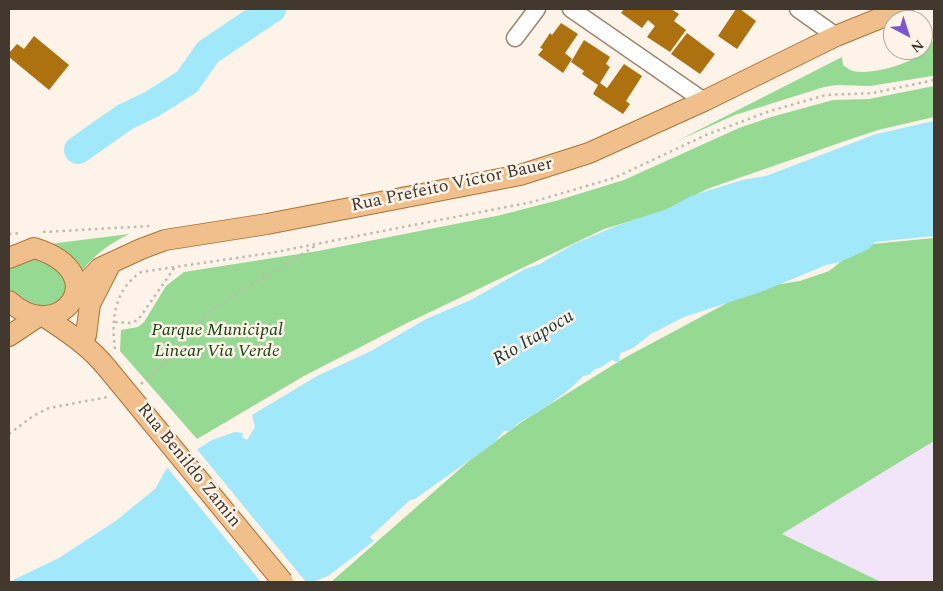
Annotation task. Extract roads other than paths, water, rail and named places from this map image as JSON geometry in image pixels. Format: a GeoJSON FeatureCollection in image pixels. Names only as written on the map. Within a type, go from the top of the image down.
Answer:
{"type":"FeatureCollection","features":[{"type":"Feature","properties":{"kind":"main road","name":"Rua Prefeito Victor Bauer"},"geometry":{"type":"LineString","coordinates":[[9,336],[42,317],[62,310],[100,268],[165,240],[267,224],[520,175],[589,153],[704,101],[836,36],[902,9]]}},
{"type":"Feature","properties":{"kind":"main road"},"geometry":{"type":"LineString","coordinates":[[9,246],[32,238]]}},
{"type":"Feature","properties":{"kind":"main road"},"geometry":{"type":"LineString","coordinates":[[9,258],[32,238]]}},
{"type":"Feature","properties":{"kind":"main road","name":"Rua Benildo Zamin"},"geometry":{"type":"LineString","coordinates":[[32,238],[63,262],[75,280],[76,295],[89,342]]}},
{"type":"Feature","properties":{"kind":"main road"},"geometry":{"type":"LineString","coordinates":[[89,342],[93,297],[106,271],[116,260]]}},
{"type":"Feature","properties":{"kind":"main road","name":"Rua Benildo Zamin"},"geometry":{"type":"LineString","coordinates":[[9,301],[20,311],[42,317],[89,342],[112,361],[283,582]]}},
{"type":"Feature","properties":{"kind":"street"},"geometry":{"type":"LineString","coordinates":[[515,38],[537,9]]}},
{"type":"Feature","properties":{"kind":"street"},"geometry":{"type":"LineString","coordinates":[[571,9],[704,101]]}},
{"type":"Feature","properties":{"kind":"street"},"geometry":{"type":"LineString","coordinates":[[798,9],[836,36]]}},
{"type":"Feature","properties":{"kind":"water","name":"Rio Itapocu"},"geometry":{"type":"Polygon","coordinates":[[[934,121],[934,236],[875,242],[869,249],[840,262],[826,265],[761,292],[684,317],[651,334],[633,348],[621,353],[619,363],[612,360],[595,369],[589,375],[583,376],[569,390],[540,411],[520,422],[511,431],[504,431],[494,443],[415,499],[410,500],[370,537],[374,541],[328,576],[313,582],[9,582],[59,558],[117,520],[155,489],[167,468],[212,440],[235,432],[243,433],[242,437],[247,440],[255,427],[252,415],[317,376],[373,350],[426,319],[471,300],[572,245],[616,226],[667,209],[691,196],[742,180],[766,176],[876,134],[934,121]]]}},
{"type":"Feature","properties":{"kind":"waterway"},"geometry":{"type":"LineString","coordinates":[[78,150],[125,117],[152,104],[187,82],[208,52],[272,9]]}},
{"type":"Feature","properties":{"kind":"park label","name":"Parque Municipal Linear Via Verde"},"geometry":{"type":"Point","coordinates":[217,341]}}]}
